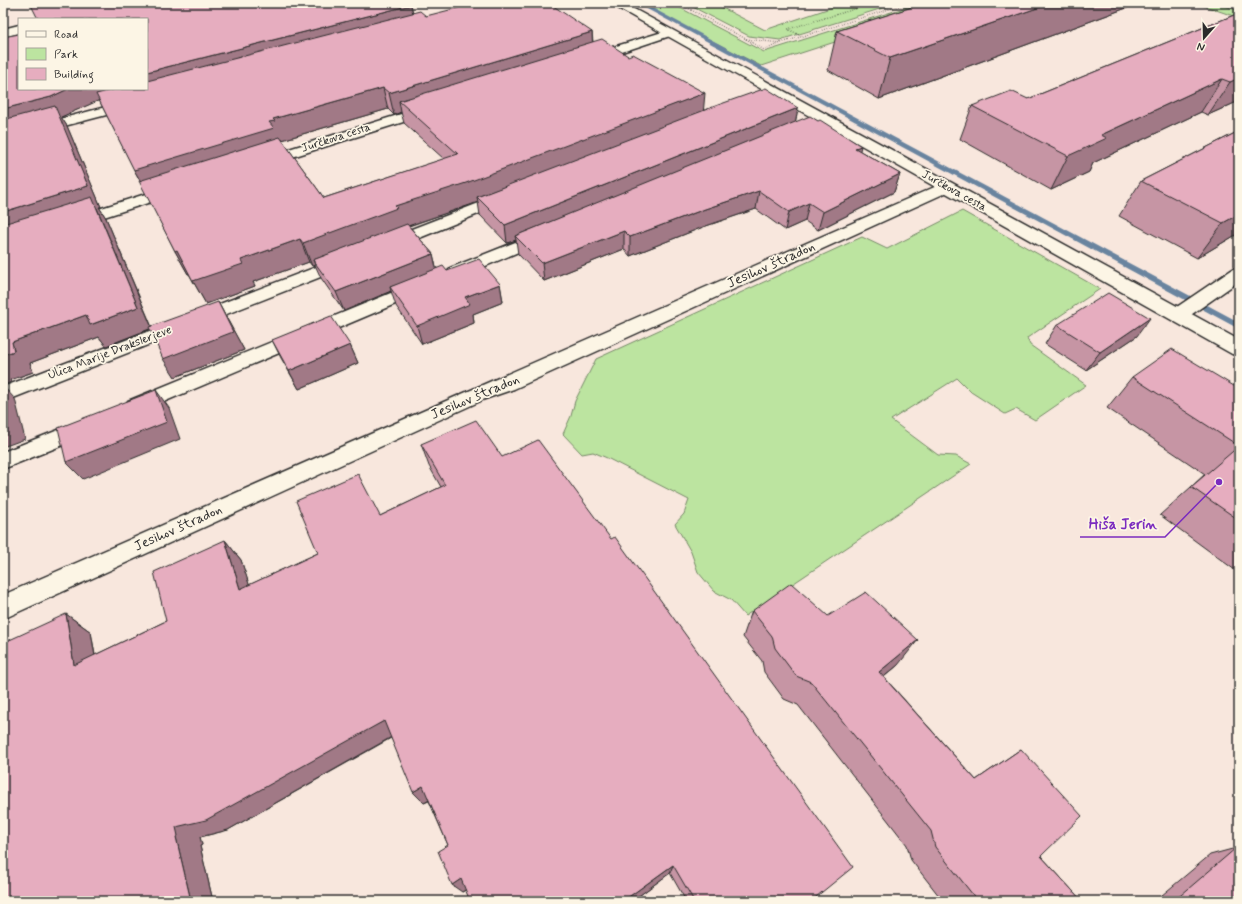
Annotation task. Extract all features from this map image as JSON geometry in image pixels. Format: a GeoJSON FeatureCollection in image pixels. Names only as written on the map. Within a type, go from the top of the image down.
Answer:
{"type":"FeatureCollection","features":[{"type":"Feature","properties":{"kind":"street","name":"Jurčkova cesta"},"geometry":{"type":"LineString","coordinates":[[615,3],[946,187],[1191,306],[1239,349]]}},
{"type":"Feature","properties":{"kind":"street"},"geometry":{"type":"LineString","coordinates":[[3,33],[18,30]]}},
{"type":"Feature","properties":{"kind":"street","name":"Jesihov štradon"},"geometry":{"type":"LineString","coordinates":[[3,607],[478,394],[507,384],[946,187]]}},
{"type":"Feature","properties":{"kind":"street"},"geometry":{"type":"LineString","coordinates":[[1191,306],[1239,273]]}},
{"type":"Feature","properties":{"kind":"lane"},"geometry":{"type":"LineString","coordinates":[[578,62],[669,33]]}},
{"type":"Feature","properties":{"kind":"lane"},"geometry":{"type":"LineString","coordinates":[[758,99],[776,92]]}},
{"type":"Feature","properties":{"kind":"lane"},"geometry":{"type":"LineString","coordinates":[[3,138],[142,101]]}},
{"type":"Feature","properties":{"kind":"lane","name":"Jurčkova cesta"},"geometry":{"type":"LineString","coordinates":[[249,166],[442,104]]}},
{"type":"Feature","properties":{"kind":"lane"},"geometry":{"type":"LineString","coordinates":[[807,126],[824,119]]}},
{"type":"Feature","properties":{"kind":"lane"},"geometry":{"type":"LineString","coordinates":[[62,225],[189,185]]}},
{"type":"Feature","properties":{"kind":"lane","name":"Ulica Marije Drakslerjeve"},"geometry":{"type":"LineString","coordinates":[[3,395],[522,192]]}},
{"type":"Feature","properties":{"kind":"lane"},"geometry":{"type":"LineString","coordinates":[[121,412],[556,230]]}},
{"type":"Feature","properties":{"kind":"lane"},"geometry":{"type":"LineString","coordinates":[[3,461],[99,421]]}},
{"type":"Feature","properties":{"kind":"path"},"geometry":{"type":"LineString","coordinates":[[678,3],[764,50],[802,36],[909,3]]}},
{"type":"Feature","properties":{"kind":"path"},"geometry":{"type":"LineString","coordinates":[[802,36],[788,29],[875,3]]}},
{"type":"Feature","properties":{"kind":"path"},"geometry":{"type":"LineString","coordinates":[[1223,3],[1239,8]]}},
{"type":"Feature","properties":{"kind":"path"},"geometry":{"type":"LineString","coordinates":[[746,39],[781,43]]}},
{"type":"Feature","properties":{"kind":"green space"},"geometry":{"type":"Polygon","coordinates":[[[638,3],[671,3],[764,52],[920,3],[955,3],[761,66],[638,3]]]}},
{"type":"Feature","properties":{"kind":"green space"},"geometry":{"type":"Polygon","coordinates":[[[685,3],[713,3],[765,30],[845,3],[899,3],[780,40],[749,36],[685,3]]]}},
{"type":"Feature","properties":{"kind":"green space"},"geometry":{"type":"Polygon","coordinates":[[[1196,3],[1217,3],[1239,11],[1239,18],[1196,3]]]}},
{"type":"Feature","properties":{"kind":"green space"},"geometry":{"type":"Polygon","coordinates":[[[962,211],[1100,289],[1027,338],[1030,345],[1086,385],[1035,420],[1016,409],[1005,414],[971,392],[957,378],[891,420],[938,455],[956,456],[971,464],[745,616],[731,600],[714,591],[698,572],[691,552],[675,524],[684,514],[689,500],[607,458],[593,452],[582,454],[563,434],[571,416],[575,401],[596,359],[862,237],[887,249],[962,211]]]}},
{"type":"Feature","properties":{"kind":"building"},"geometry":{"type":"Polygon","coordinates":[[[30,3],[409,3],[411,5],[148,72],[148,18],[38,18],[30,3]]]}},
{"type":"Feature","properties":{"kind":"building"},"geometry":{"type":"Polygon","coordinates":[[[477,3],[549,3],[592,32],[389,93],[383,88],[273,119],[275,121],[269,122],[274,128],[134,170],[96,94],[112,90],[148,90],[148,81],[420,11],[426,16],[477,3]]]}},
{"type":"Feature","properties":{"kind":"building"},"geometry":{"type":"Polygon","coordinates":[[[925,3],[1052,3],[890,58],[837,31],[925,3]]]}},
{"type":"Feature","properties":{"kind":"building"},"geometry":{"type":"Polygon","coordinates":[[[1239,13],[1239,78],[1230,82],[1222,79],[1101,135],[1107,138],[1068,156],[972,106],[1011,91],[1028,99],[1239,13]]]}},
{"type":"Feature","properties":{"kind":"building"},"geometry":{"type":"Polygon","coordinates":[[[18,34],[18,90],[66,90],[51,97],[3,109],[3,37],[18,34]]]}},
{"type":"Feature","properties":{"kind":"building"},"geometry":{"type":"Polygon","coordinates":[[[602,39],[628,56],[633,54],[705,93],[466,183],[395,206],[397,208],[303,243],[300,239],[241,260],[243,264],[193,281],[177,250],[175,251],[139,181],[280,137],[324,198],[458,154],[399,101],[602,39]]]}},
{"type":"Feature","properties":{"kind":"building"},"geometry":{"type":"Polygon","coordinates":[[[766,88],[798,108],[505,225],[477,197],[718,105],[766,88]]]}},
{"type":"Feature","properties":{"kind":"building"},"geometry":{"type":"Polygon","coordinates":[[[55,106],[88,186],[3,212],[3,120],[55,106]]]}},
{"type":"Feature","properties":{"kind":"building"},"geometry":{"type":"Polygon","coordinates":[[[810,116],[818,121],[820,120],[861,146],[855,148],[900,174],[823,212],[809,203],[789,212],[759,191],[630,237],[624,231],[542,263],[515,236],[810,116]]]}},
{"type":"Feature","properties":{"kind":"building"},"geometry":{"type":"Polygon","coordinates":[[[1239,131],[1239,214],[1223,223],[1141,181],[1239,131]]]}},
{"type":"Feature","properties":{"kind":"building"},"geometry":{"type":"Polygon","coordinates":[[[92,197],[138,307],[90,325],[86,315],[12,342],[14,351],[3,355],[3,224],[92,197]]]}},
{"type":"Feature","properties":{"kind":"building"},"geometry":{"type":"Polygon","coordinates":[[[407,224],[433,254],[336,292],[313,260],[407,224]]]}},
{"type":"Feature","properties":{"kind":"building"},"geometry":{"type":"Polygon","coordinates":[[[479,259],[500,284],[465,297],[470,304],[417,326],[390,287],[443,266],[447,271],[479,259]]]}},
{"type":"Feature","properties":{"kind":"building"},"geometry":{"type":"Polygon","coordinates":[[[1108,293],[1150,318],[1100,352],[1057,325],[1108,293]]]}},
{"type":"Feature","properties":{"kind":"building"},"geometry":{"type":"Polygon","coordinates":[[[218,302],[233,332],[163,359],[149,327],[218,302]]]}},
{"type":"Feature","properties":{"kind":"building"},"geometry":{"type":"Polygon","coordinates":[[[331,316],[350,345],[289,371],[272,340],[331,316]]]}},
{"type":"Feature","properties":{"kind":"building"},"geometry":{"type":"Polygon","coordinates":[[[1172,349],[1239,389],[1239,446],[1132,377],[1172,349]]]}},
{"type":"Feature","properties":{"kind":"building"},"geometry":{"type":"Polygon","coordinates":[[[156,390],[167,422],[66,462],[58,428],[156,390]]]}},
{"type":"Feature","properties":{"kind":"building"},"geometry":{"type":"Polygon","coordinates":[[[476,420],[502,457],[538,440],[611,539],[615,537],[853,867],[811,901],[694,901],[673,865],[623,901],[470,901],[461,879],[452,885],[438,851],[448,845],[423,786],[413,792],[384,721],[206,820],[176,827],[178,836],[176,837],[191,901],[3,901],[3,643],[66,614],[74,665],[166,621],[154,572],[225,540],[240,589],[318,553],[296,501],[358,474],[380,516],[445,485],[421,444],[476,420]]]}},
{"type":"Feature","properties":{"kind":"building"},"geometry":{"type":"Polygon","coordinates":[[[1239,446],[1239,520],[1191,487],[1239,446]]]}},
{"type":"Feature","properties":{"kind":"building"},"geometry":{"type":"Polygon","coordinates":[[[791,583],[828,616],[866,592],[918,640],[879,672],[976,780],[1021,749],[1082,816],[1041,856],[1082,901],[977,900],[935,847],[931,831],[811,682],[796,676],[775,648],[772,636],[752,611],[791,583]]]}},
{"type":"Feature","properties":{"kind":"building"},"geometry":{"type":"Polygon","coordinates":[[[1236,848],[1239,850],[1239,901],[1174,901],[1236,848]]]}},
{"type":"Feature","properties":{"kind":"waterway"},"geometry":{"type":"LineString","coordinates":[[639,3],[1239,326]]}},
{"type":"Feature","properties":{"kind":"place","name":"Hiša Jerin"},"geometry":{"type":"Point","coordinates":[1219,482]}}]}
